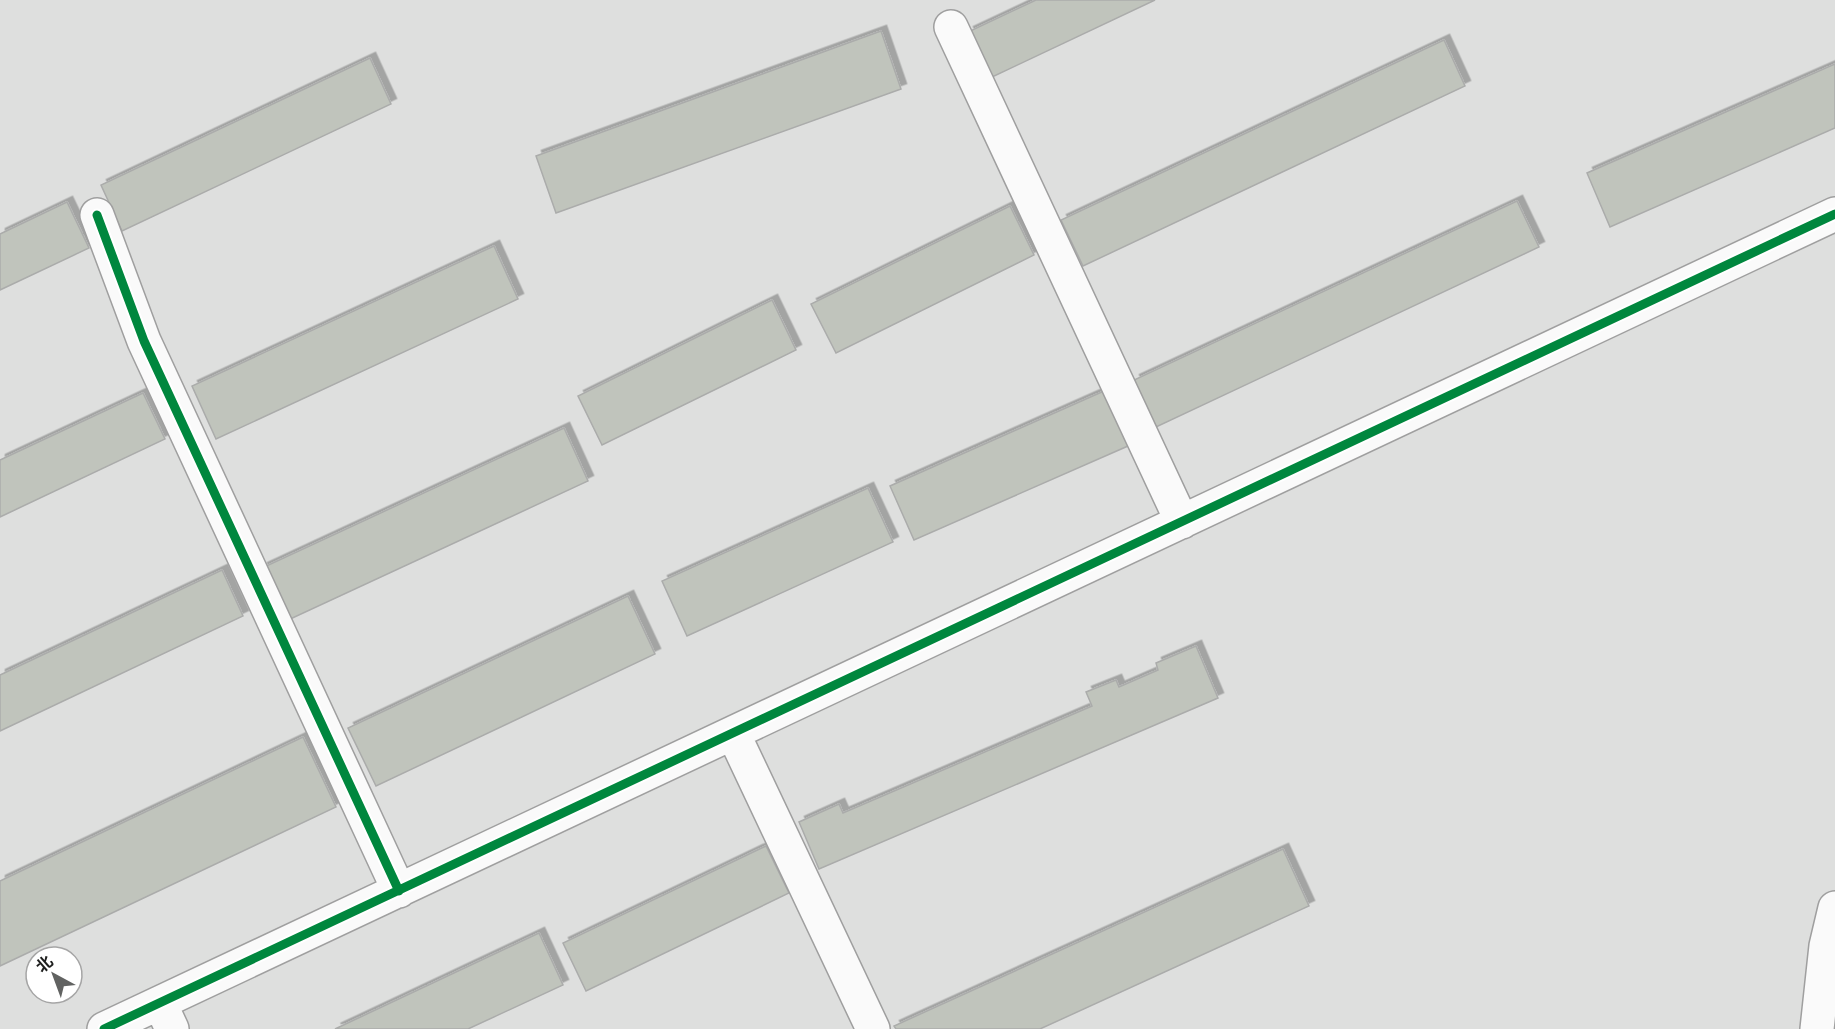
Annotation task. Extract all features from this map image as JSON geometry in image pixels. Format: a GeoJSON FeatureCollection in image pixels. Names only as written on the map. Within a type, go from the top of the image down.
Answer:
{"type":"FeatureCollection","features":[{"type":"Feature","properties":{"kind":"street"},"geometry":{"type":"LineString","coordinates":[[951,27],[1182,522]]}},
{"type":"Feature","properties":{"kind":"street"},"geometry":{"type":"LineString","coordinates":[[104,1029],[166,1016],[399,891],[1835,214]]}},
{"type":"Feature","properties":{"kind":"street"},"geometry":{"type":"LineString","coordinates":[[97,215],[144,341],[399,891]]}},
{"type":"Feature","properties":{"kind":"street"},"geometry":{"type":"LineString","coordinates":[[733,733],[873,1029]]}},
{"type":"Feature","properties":{"kind":"street"},"geometry":{"type":"LineString","coordinates":[[1817,1029],[1826,946],[1835,908]]}},
{"type":"Feature","properties":{"kind":"building"},"geometry":{"type":"Polygon","coordinates":[[[1036,0],[1155,0],[990,78],[968,32],[1036,0]]]}},
{"type":"Feature","properties":{"kind":"building"},"geometry":{"type":"Polygon","coordinates":[[[881,31],[901,89],[556,213],[536,156],[881,31]]]}},
{"type":"Feature","properties":{"kind":"building"},"geometry":{"type":"Polygon","coordinates":[[[1444,40],[1465,86],[1083,266],[1061,220],[1444,40]]]}},
{"type":"Feature","properties":{"kind":"building"},"geometry":{"type":"Polygon","coordinates":[[[370,58],[391,104],[122,231],[101,185],[370,58]]]}},
{"type":"Feature","properties":{"kind":"building"},"geometry":{"type":"Polygon","coordinates":[[[1835,64],[1835,128],[1610,227],[1587,173],[1835,64]]]}},
{"type":"Feature","properties":{"kind":"building"},"geometry":{"type":"Polygon","coordinates":[[[1517,201],[1539,247],[1156,427],[1134,380],[1517,201]]]}},
{"type":"Feature","properties":{"kind":"building"},"geometry":{"type":"Polygon","coordinates":[[[67,202],[89,248],[0,290],[0,234],[67,202]]]}},
{"type":"Feature","properties":{"kind":"building"},"geometry":{"type":"Polygon","coordinates":[[[1010,206],[1034,255],[836,353],[811,304],[1010,206]]]}},
{"type":"Feature","properties":{"kind":"building"},"geometry":{"type":"Polygon","coordinates":[[[494,246],[518,299],[216,439],[192,386],[494,246]]]}},
{"type":"Feature","properties":{"kind":"building"},"geometry":{"type":"Polygon","coordinates":[[[772,300],[796,350],[602,445],[578,396],[772,300]]]}},
{"type":"Feature","properties":{"kind":"building"},"geometry":{"type":"Polygon","coordinates":[[[1104,391],[1128,446],[914,540],[890,486],[1104,391]]]}},
{"type":"Feature","properties":{"kind":"building"},"geometry":{"type":"Polygon","coordinates":[[[143,393],[165,439],[0,517],[0,460],[143,393]]]}},
{"type":"Feature","properties":{"kind":"building"},"geometry":{"type":"Polygon","coordinates":[[[564,428],[588,481],[286,621],[262,568],[564,428]]]}},
{"type":"Feature","properties":{"kind":"building"},"geometry":{"type":"Polygon","coordinates":[[[868,488],[893,542],[687,636],[662,581],[868,488]]]}},
{"type":"Feature","properties":{"kind":"building"},"geometry":{"type":"Polygon","coordinates":[[[222,570],[243,616],[0,731],[0,675],[222,570]]]}},
{"type":"Feature","properties":{"kind":"building"},"geometry":{"type":"Polygon","coordinates":[[[628,596],[655,654],[376,786],[348,728],[628,596]]]}},
{"type":"Feature","properties":{"kind":"building"},"geometry":{"type":"Polygon","coordinates":[[[1196,646],[1218,698],[819,869],[799,822],[839,804],[843,813],[1092,706],[1086,692],[1116,680],[1119,687],[1158,670],[1156,663],[1196,646]]]}},
{"type":"Feature","properties":{"kind":"building"},"geometry":{"type":"Polygon","coordinates":[[[303,737],[336,807],[44,945],[24,945],[24,955],[0,966],[0,881],[303,737]]]}},
{"type":"Feature","properties":{"kind":"building"},"geometry":{"type":"Polygon","coordinates":[[[766,846],[789,893],[586,991],[563,943],[766,846]]]}},
{"type":"Feature","properties":{"kind":"building"},"geometry":{"type":"Polygon","coordinates":[[[1283,849],[1309,906],[1040,1029],[896,1029],[894,1026],[1283,849]]]}},
{"type":"Feature","properties":{"kind":"building"},"geometry":{"type":"Polygon","coordinates":[[[539,933],[563,985],[468,1029],[335,1029],[539,933]]]}},
{"type":"Feature","properties":{"kind":"cycle path"},"geometry":{"type":"LineString","coordinates":[[104,1029],[1835,214]]}},
{"type":"Feature","properties":{"kind":"cycle path"},"geometry":{"type":"LineString","coordinates":[[97,215],[144,341],[399,891]]}}]}
